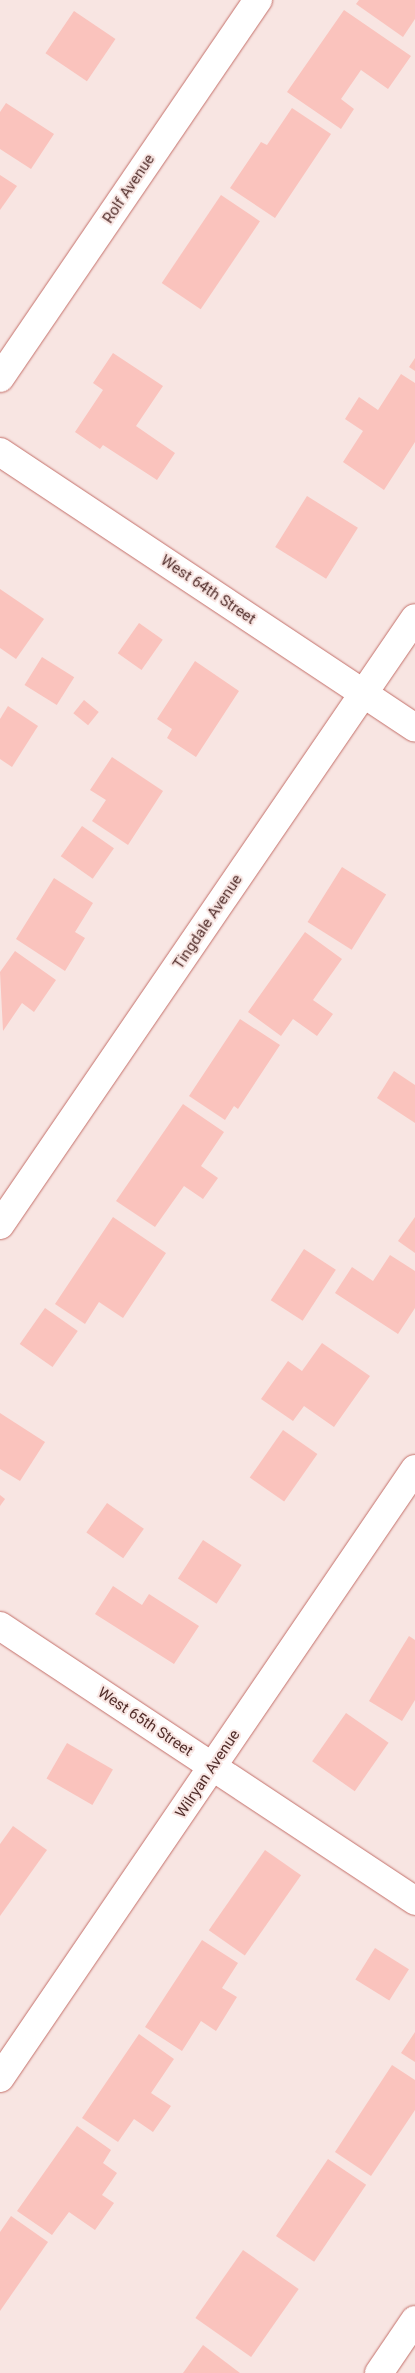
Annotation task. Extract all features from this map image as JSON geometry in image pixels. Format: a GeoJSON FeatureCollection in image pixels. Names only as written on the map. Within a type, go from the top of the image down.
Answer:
{"type":"FeatureCollection","features":[{"type":"Feature","properties":{"kind":"street","name":"Rolf Avenue"},"geometry":{"type":"LineString","coordinates":[[0,378],[258,0]]}},
{"type":"Feature","properties":{"kind":"street","name":"West 64th Street"},"geometry":{"type":"LineString","coordinates":[[0,452],[415,728]]}},
{"type":"Feature","properties":{"kind":"street","name":"Tingdale Avenue"},"geometry":{"type":"LineString","coordinates":[[0,1225],[415,618]]}},
{"type":"Feature","properties":{"kind":"street","name":"Wilryan Avenue"},"geometry":{"type":"LineString","coordinates":[[0,2078],[415,1469]]}},
{"type":"Feature","properties":{"kind":"street","name":"West 65th Street"},"geometry":{"type":"LineString","coordinates":[[0,1626],[415,1901]]}},
{"type":"Feature","properties":{"kind":"street"},"geometry":{"type":"LineString","coordinates":[[379,2373],[415,2320]]}},
{"type":"Feature","properties":{"kind":"building"},"geometry":{"type":"Polygon","coordinates":[[[359,0],[415,0],[415,19],[403,37],[356,4],[359,0]]]}},
{"type":"Feature","properties":{"kind":"building"},"geometry":{"type":"Polygon","coordinates":[[[344,10],[411,56],[388,89],[361,70],[341,99],[354,109],[341,129],[287,92],[344,10]]]}},
{"type":"Feature","properties":{"kind":"building"},"geometry":{"type":"Polygon","coordinates":[[[74,11],[115,39],[87,81],[45,53],[74,11]]]}},
{"type":"Feature","properties":{"kind":"building"},"geometry":{"type":"Polygon","coordinates":[[[6,103],[54,134],[31,169],[0,149],[0,112],[6,103]]]}},
{"type":"Feature","properties":{"kind":"building"},"geometry":{"type":"Polygon","coordinates":[[[292,108],[331,134],[275,218],[230,188],[261,142],[267,145],[292,108]]]}},
{"type":"Feature","properties":{"kind":"building"},"geometry":{"type":"Polygon","coordinates":[[[0,175],[17,186],[0,210],[0,175]]]}},
{"type":"Feature","properties":{"kind":"building"},"geometry":{"type":"Polygon","coordinates":[[[221,195],[260,221],[201,309],[162,283],[221,195]]]}},
{"type":"Feature","properties":{"kind":"building"},"geometry":{"type":"Polygon","coordinates":[[[113,353],[163,386],[136,426],[175,453],[157,480],[103,445],[100,449],[75,432],[103,390],[93,383],[113,353]]]}},
{"type":"Feature","properties":{"kind":"building"},"geometry":{"type":"Polygon","coordinates":[[[415,358],[415,371],[409,367],[415,358]]]}},
{"type":"Feature","properties":{"kind":"building"},"geometry":{"type":"Polygon","coordinates":[[[401,374],[415,383],[415,442],[384,490],[343,462],[363,431],[345,419],[359,397],[378,410],[401,374]]]}},
{"type":"Feature","properties":{"kind":"building"},"geometry":{"type":"Polygon","coordinates":[[[307,496],[358,528],[326,579],[275,547],[307,496]]]}},
{"type":"Feature","properties":{"kind":"building"},"geometry":{"type":"Polygon","coordinates":[[[0,589],[44,619],[16,659],[0,648],[0,589]]]}},
{"type":"Feature","properties":{"kind":"building"},"geometry":{"type":"Polygon","coordinates":[[[139,623],[163,640],[142,670],[118,653],[139,623]]]}},
{"type":"Feature","properties":{"kind":"building"},"geometry":{"type":"Polygon","coordinates":[[[42,657],[74,677],[57,705],[25,685],[42,657]]]}},
{"type":"Feature","properties":{"kind":"building"},"geometry":{"type":"Polygon","coordinates":[[[195,661],[239,691],[196,757],[167,738],[172,729],[157,719],[195,661]]]}},
{"type":"Feature","properties":{"kind":"building"},"geometry":{"type":"Polygon","coordinates":[[[84,700],[99,712],[88,725],[73,713],[84,700]]]}},
{"type":"Feature","properties":{"kind":"building"},"geometry":{"type":"Polygon","coordinates":[[[8,706],[38,726],[12,767],[0,759],[0,719],[8,706]]]}},
{"type":"Feature","properties":{"kind":"building"},"geometry":{"type":"Polygon","coordinates":[[[112,757],[163,791],[128,845],[92,821],[106,800],[90,790],[112,757]]]}},
{"type":"Feature","properties":{"kind":"building"},"geometry":{"type":"Polygon","coordinates":[[[82,826],[114,848],[93,879],[61,856],[82,826]]]}},
{"type":"Feature","properties":{"kind":"building"},"geometry":{"type":"Polygon","coordinates":[[[342,867],[386,895],[352,950],[308,922],[342,867]]]}},
{"type":"Feature","properties":{"kind":"building"},"geometry":{"type":"Polygon","coordinates":[[[54,878],[93,903],[75,932],[85,938],[65,971],[16,939],[54,878]]]}},
{"type":"Feature","properties":{"kind":"building"},"geometry":{"type":"Polygon","coordinates":[[[305,932],[342,959],[313,1000],[333,1014],[317,1036],[293,1019],[281,1036],[248,1012],[305,932]]]}},
{"type":"Feature","properties":{"kind":"building"},"geometry":{"type":"Polygon","coordinates":[[[15,951],[56,980],[34,1012],[22,1003],[3,1031],[0,972],[15,951]]]}},
{"type":"Feature","properties":{"kind":"building"},"geometry":{"type":"Polygon","coordinates":[[[240,1019],[280,1045],[238,1109],[234,1106],[225,1120],[189,1096],[240,1019]]]}},
{"type":"Feature","properties":{"kind":"building"},"geometry":{"type":"Polygon","coordinates":[[[394,1071],[415,1085],[415,1123],[377,1098],[394,1071]]]}},
{"type":"Feature","properties":{"kind":"building"},"geometry":{"type":"Polygon","coordinates":[[[183,1104],[224,1132],[201,1166],[218,1178],[203,1199],[184,1186],[155,1227],[116,1201],[183,1104]]]}},
{"type":"Feature","properties":{"kind":"building"},"geometry":{"type":"Polygon","coordinates":[[[113,1217],[166,1253],[123,1318],[99,1302],[85,1324],[55,1304],[113,1217]]]}},
{"type":"Feature","properties":{"kind":"building"},"geometry":{"type":"Polygon","coordinates":[[[415,1217],[415,1253],[398,1241],[415,1217]]]}},
{"type":"Feature","properties":{"kind":"building"},"geometry":{"type":"Polygon","coordinates":[[[304,1249],[336,1270],[303,1321],[271,1300],[304,1249]]]}},
{"type":"Feature","properties":{"kind":"building"},"geometry":{"type":"Polygon","coordinates":[[[390,1255],[415,1271],[415,1308],[398,1334],[335,1293],[352,1267],[373,1281],[390,1255]]]}},
{"type":"Feature","properties":{"kind":"building"},"geometry":{"type":"Polygon","coordinates":[[[45,1308],[78,1331],[53,1367],[20,1344],[45,1308]]]}},
{"type":"Feature","properties":{"kind":"building"},"geometry":{"type":"Polygon","coordinates":[[[322,1343],[370,1376],[334,1427],[304,1406],[293,1421],[261,1399],[288,1361],[302,1371],[322,1343]]]}},
{"type":"Feature","properties":{"kind":"building"},"geometry":{"type":"Polygon","coordinates":[[[0,1413],[45,1442],[20,1481],[0,1469],[0,1413]]]}},
{"type":"Feature","properties":{"kind":"building"},"geometry":{"type":"Polygon","coordinates":[[[283,1430],[317,1454],[284,1502],[250,1478],[283,1430]]]}},
{"type":"Feature","properties":{"kind":"building"},"geometry":{"type":"Polygon","coordinates":[[[0,1495],[5,1499],[0,1506],[0,1495]]]}},
{"type":"Feature","properties":{"kind":"building"},"geometry":{"type":"Polygon","coordinates":[[[107,1503],[144,1529],[123,1558],[86,1532],[107,1503]]]}},
{"type":"Feature","properties":{"kind":"building"},"geometry":{"type":"Polygon","coordinates":[[[203,1540],[242,1565],[217,1604],[178,1579],[203,1540]]]}},
{"type":"Feature","properties":{"kind":"building"},"geometry":{"type":"Polygon","coordinates":[[[113,1586],[142,1605],[149,1594],[199,1626],[174,1664],[95,1614],[113,1586]]]}},
{"type":"Feature","properties":{"kind":"building"},"geometry":{"type":"Polygon","coordinates":[[[409,1636],[415,1640],[415,1700],[402,1721],[369,1701],[409,1636]]]}},
{"type":"Feature","properties":{"kind":"building"},"geometry":{"type":"Polygon","coordinates":[[[346,1713],[389,1743],[355,1791],[312,1761],[346,1713]]]}},
{"type":"Feature","properties":{"kind":"building"},"geometry":{"type":"Polygon","coordinates":[[[67,1743],[113,1770],[92,1805],[46,1779],[67,1743]]]}},
{"type":"Feature","properties":{"kind":"building"},"geometry":{"type":"Polygon","coordinates":[[[13,1826],[47,1850],[0,1916],[0,1844],[13,1826]]]}},
{"type":"Feature","properties":{"kind":"building"},"geometry":{"type":"Polygon","coordinates":[[[265,1850],[301,1875],[245,1956],[209,1930],[265,1850]]]}},
{"type":"Feature","properties":{"kind":"building"},"geometry":{"type":"Polygon","coordinates":[[[202,1940],[238,1963],[222,1988],[237,1997],[216,2031],[201,2021],[182,2051],[145,2027],[202,1940]]]}},
{"type":"Feature","properties":{"kind":"building"},"geometry":{"type":"Polygon","coordinates":[[[375,1948],[409,1969],[389,2001],[355,1979],[375,1948]]]}},
{"type":"Feature","properties":{"kind":"building"},"geometry":{"type":"Polygon","coordinates":[[[415,2032],[415,2062],[401,2053],[415,2032]]]}},
{"type":"Feature","properties":{"kind":"building"},"geometry":{"type":"Polygon","coordinates":[[[139,2034],[174,2059],[151,2093],[171,2106],[153,2132],[134,2119],[118,2142],[82,2118],[139,2034]]]}},
{"type":"Feature","properties":{"kind":"building"},"geometry":{"type":"Polygon","coordinates":[[[392,2065],[415,2080],[415,2110],[371,2176],[335,2152],[392,2065]]]}},
{"type":"Feature","properties":{"kind":"building"},"geometry":{"type":"Polygon","coordinates":[[[77,2126],[111,2150],[103,2163],[117,2173],[102,2195],[114,2203],[95,2230],[69,2212],[52,2235],[17,2211],[77,2126]]]}},
{"type":"Feature","properties":{"kind":"building"},"geometry":{"type":"Polygon","coordinates":[[[328,2159],[366,2185],[314,2262],[276,2236],[328,2159]]]}},
{"type":"Feature","properties":{"kind":"building"},"geometry":{"type":"Polygon","coordinates":[[[11,2216],[48,2242],[0,2311],[0,2232],[11,2216]]]}},
{"type":"Feature","properties":{"kind":"building"},"geometry":{"type":"Polygon","coordinates":[[[243,2250],[299,2289],[251,2357],[195,2318],[243,2250]]]}},
{"type":"Feature","properties":{"kind":"building"},"geometry":{"type":"Polygon","coordinates":[[[203,2345],[240,2373],[183,2373],[203,2345]]]}}]}
